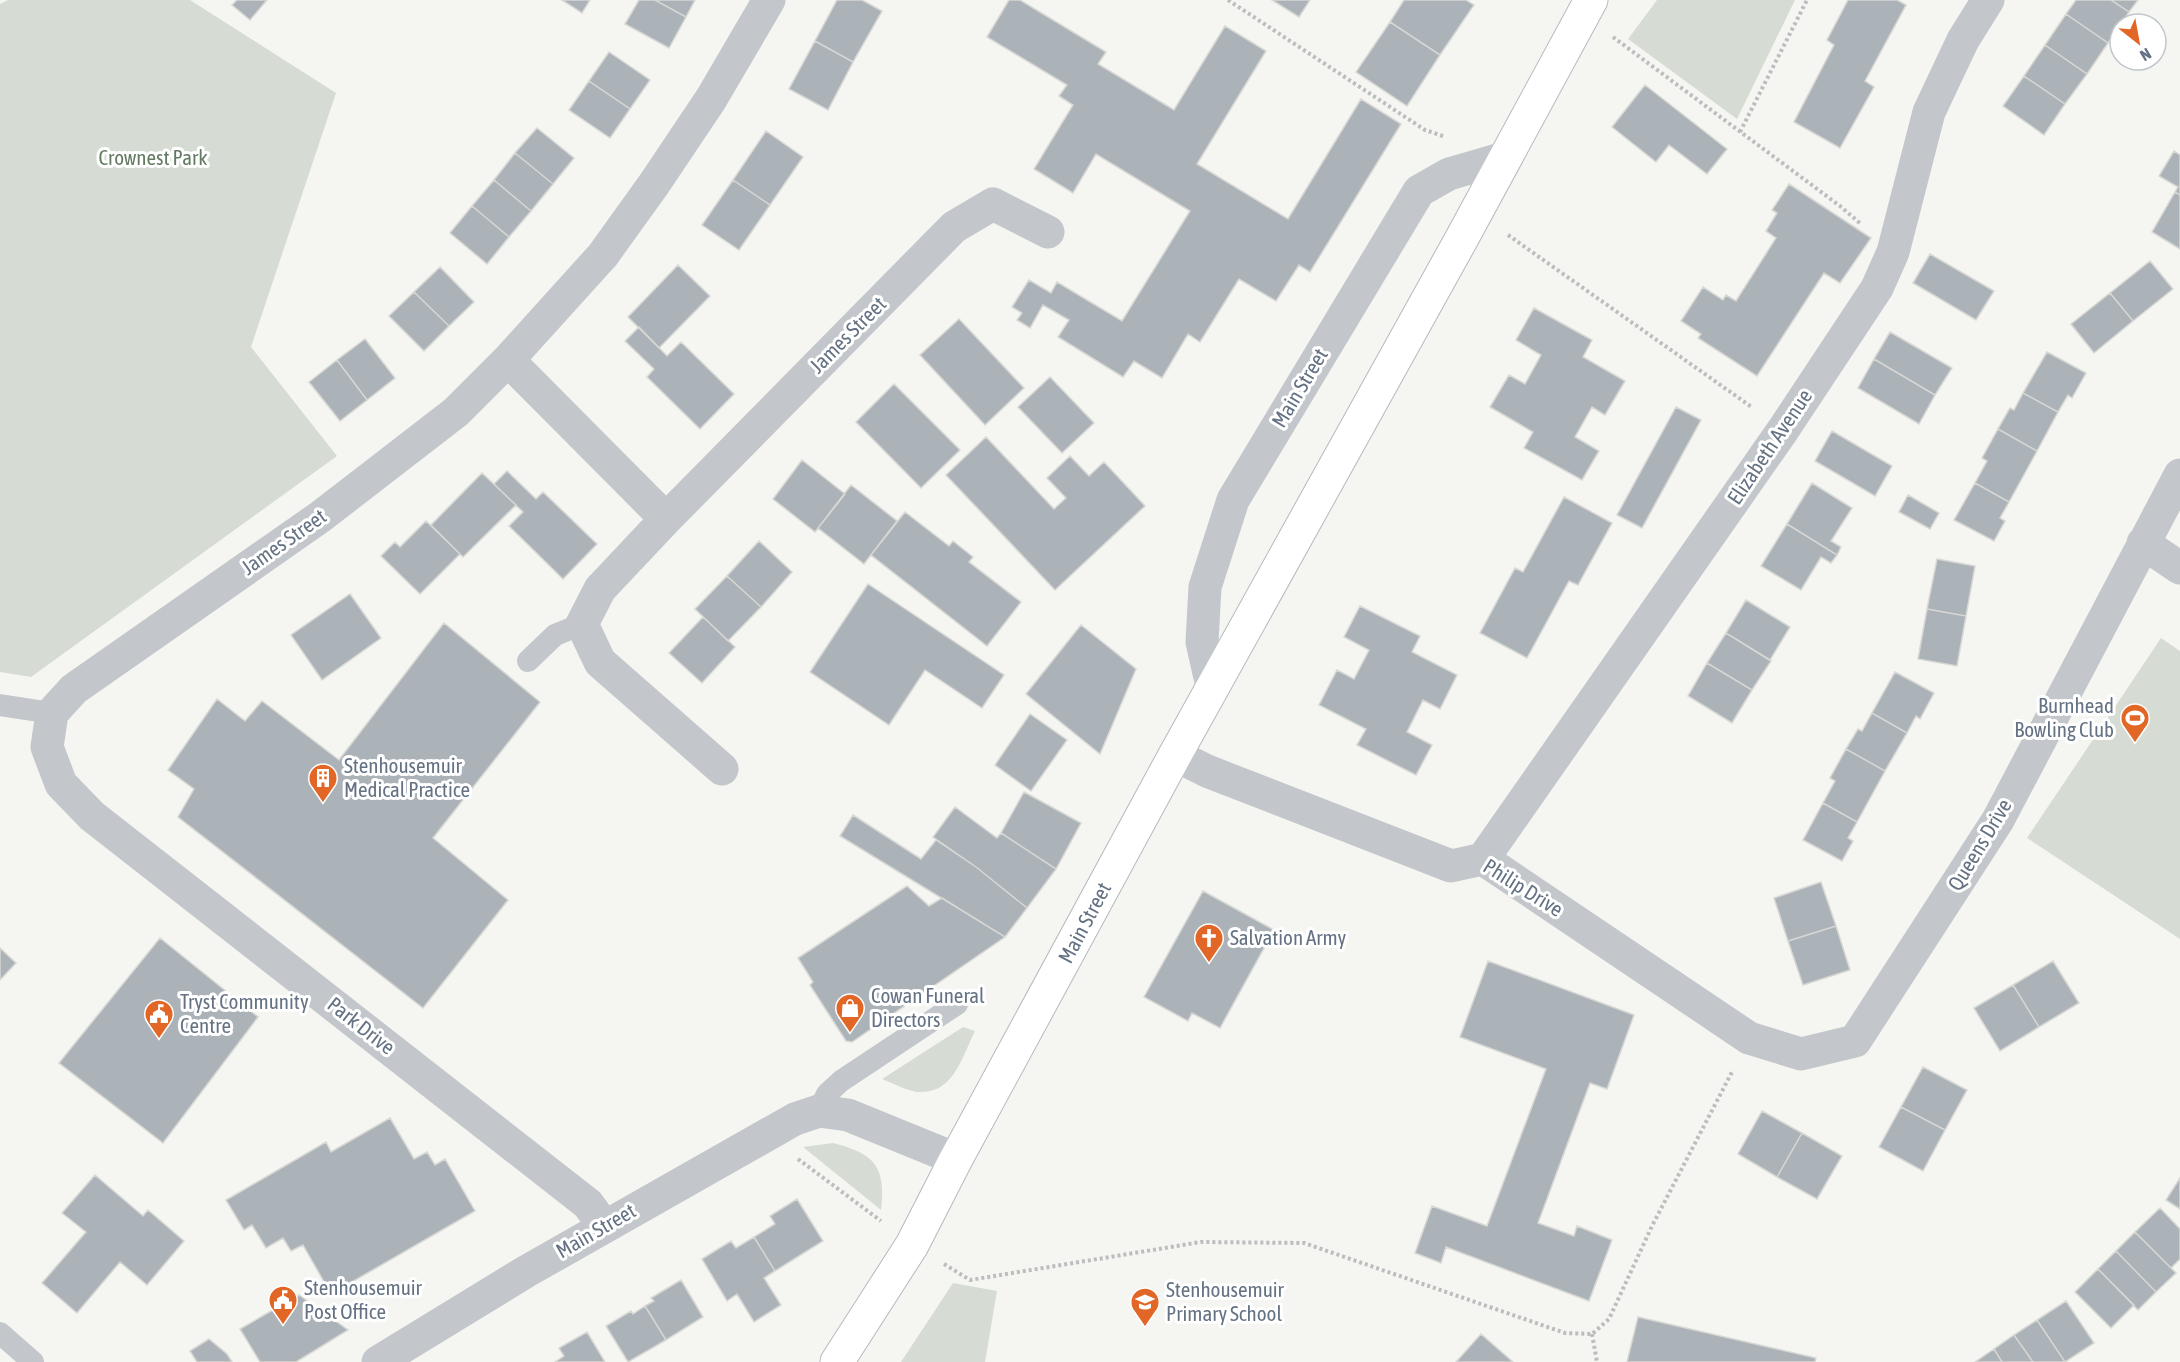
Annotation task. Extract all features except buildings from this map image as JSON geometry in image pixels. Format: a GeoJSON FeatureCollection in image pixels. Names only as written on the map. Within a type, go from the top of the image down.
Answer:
{"type":"FeatureCollection","features":[{"type":"Feature","properties":{"kind":"main road","name":"Main Street"},"geometry":{"type":"LineString","coordinates":[[837,1362],[912,1245],[956,1159],[1019,1047],[1212,686],[1462,238],[1587,8]]}},
{"type":"Feature","properties":{"kind":"street","name":"James Street"},"geometry":{"type":"LineString","coordinates":[[52,713],[74,689],[320,518],[456,412],[508,360],[603,255],[711,99],[769,0]]}},
{"type":"Feature","properties":{"kind":"street","name":"Elizabeth Avenue"},"geometry":{"type":"LineString","coordinates":[[1483,859],[1783,430],[1877,288],[1893,252],[1929,112],[1963,40],[1988,0]]}},
{"type":"Feature","properties":{"kind":"street","name":"Main Street"},"geometry":{"type":"LineString","coordinates":[[1212,686],[1202,642],[1205,587],[1233,500],[1419,191],[1449,174],[1504,158]]}},
{"type":"Feature","properties":{"kind":"street","name":"James Street"},"geometry":{"type":"LineString","coordinates":[[582,624],[600,589],[954,227],[993,204],[1048,232]]}},
{"type":"Feature","properties":{"kind":"street"},"geometry":{"type":"LineString","coordinates":[[508,360],[666,519]]}},
{"type":"Feature","properties":{"kind":"street","name":"Queens Drive"},"geometry":{"type":"LineString","coordinates":[[1749,1038],[1801,1054],[1856,1041],[1998,820],[2180,475]]}},
{"type":"Feature","properties":{"kind":"street"},"geometry":{"type":"LineString","coordinates":[[2143,543],[2180,568]]}},
{"type":"Feature","properties":{"kind":"street"},"geometry":{"type":"LineString","coordinates":[[582,624],[600,662],[722,769]]}},
{"type":"Feature","properties":{"kind":"street","name":"Park Drive"},"geometry":{"type":"LineString","coordinates":[[52,713],[47,747],[61,784],[92,816],[588,1204],[604,1226]]}},
{"type":"Feature","properties":{"kind":"street","name":"Philip Drive"},"geometry":{"type":"LineString","coordinates":[[1175,755],[1207,771],[1451,866],[1483,859],[1749,1038]]}},
{"type":"Feature","properties":{"kind":"street","name":"Main Street"},"geometry":{"type":"LineString","coordinates":[[378,1362],[604,1226],[795,1119],[819,1111],[848,1115],[956,1159]]}},
{"type":"Feature","properties":{"kind":"lane"},"geometry":{"type":"LineString","coordinates":[[528,661],[555,635],[582,624]]}},
{"type":"Feature","properties":{"kind":"lane"},"geometry":{"type":"LineString","coordinates":[[0,705],[52,713]]}},
{"type":"Feature","properties":{"kind":"lane"},"geometry":{"type":"LineString","coordinates":[[819,1111],[827,1094],[841,1081],[957,1004]]}},
{"type":"Feature","properties":{"kind":"lane"},"geometry":{"type":"LineString","coordinates":[[0,1333],[33,1362]]}},
{"type":"Feature","properties":{"kind":"path"},"geometry":{"type":"LineString","coordinates":[[1228,0],[1425,129],[1444,137]]}},
{"type":"Feature","properties":{"kind":"path"},"geometry":{"type":"LineString","coordinates":[[1740,132],[1807,0]]}},
{"type":"Feature","properties":{"kind":"path"},"geometry":{"type":"LineString","coordinates":[[1587,8],[1740,132],[1840,206],[1893,252]]}},
{"type":"Feature","properties":{"kind":"path"},"geometry":{"type":"LineString","coordinates":[[1462,238],[1494,253],[1509,234],[1783,430]]}},
{"type":"Feature","properties":{"kind":"path"},"geometry":{"type":"LineString","coordinates":[[767,1135],[912,1245],[970,1280],[1201,1242],[1304,1243],[1565,1333],[1592,1334],[1609,1319],[1652,1226],[1749,1038]]}},
{"type":"Feature","properties":{"kind":"path"},"geometry":{"type":"LineString","coordinates":[[1592,1334],[1597,1362]]}},
{"type":"Feature","properties":{"kind":"green space","name":"Crownest Park"},"geometry":{"type":"Polygon","coordinates":[[[8,0],[190,0],[336,93],[251,347],[337,456],[31,677],[0,672],[0,4],[8,0]]]}},
{"type":"Feature","properties":{"kind":"green space"},"geometry":{"type":"Polygon","coordinates":[[[1657,0],[1795,0],[1737,119],[1628,39],[1657,0]]]}},
{"type":"Feature","properties":{"kind":"green space","name":"Burnhead Bowling Club"},"geometry":{"type":"Polygon","coordinates":[[[2161,638],[2180,651],[2180,939],[2027,838],[2161,638]]]}},
{"type":"Feature","properties":{"kind":"green space"},"geometry":{"type":"Polygon","coordinates":[[[963,1027],[975,1031],[956,1070],[942,1086],[917,1092],[882,1079],[963,1027]]]}},
{"type":"Feature","properties":{"kind":"green space"},"geometry":{"type":"Polygon","coordinates":[[[833,1143],[859,1152],[875,1164],[882,1183],[881,1210],[803,1147],[833,1143]]]}},
{"type":"Feature","properties":{"kind":"green space"},"geometry":{"type":"Polygon","coordinates":[[[953,1283],[997,1291],[985,1362],[901,1362],[953,1283]]]}},
{"type":"Feature","properties":{"kind":"place","name":"Burnhead Bowling Club"},"geometry":{"type":"Point","coordinates":[2135,744]}},
{"type":"Feature","properties":{"kind":"place","name":"Stenhousemuir Medical Practice"},"geometry":{"type":"Point","coordinates":[323,804]}},
{"type":"Feature","properties":{"kind":"place","name":"Salvation Army"},"geometry":{"type":"Point","coordinates":[1209,964]}},
{"type":"Feature","properties":{"kind":"place","name":"Cowan Funeral Directors"},"geometry":{"type":"Point","coordinates":[850,1034]}},
{"type":"Feature","properties":{"kind":"place","name":"Tryst Community Centre"},"geometry":{"type":"Point","coordinates":[159,1040]}},
{"type":"Feature","properties":{"kind":"place","name":"Stenhousemuir Post Office"},"geometry":{"type":"Point","coordinates":[283,1326]}},
{"type":"Feature","properties":{"kind":"place","name":"Stenhousemuir Primary School"},"geometry":{"type":"Point","coordinates":[1145,1328]}}]}
